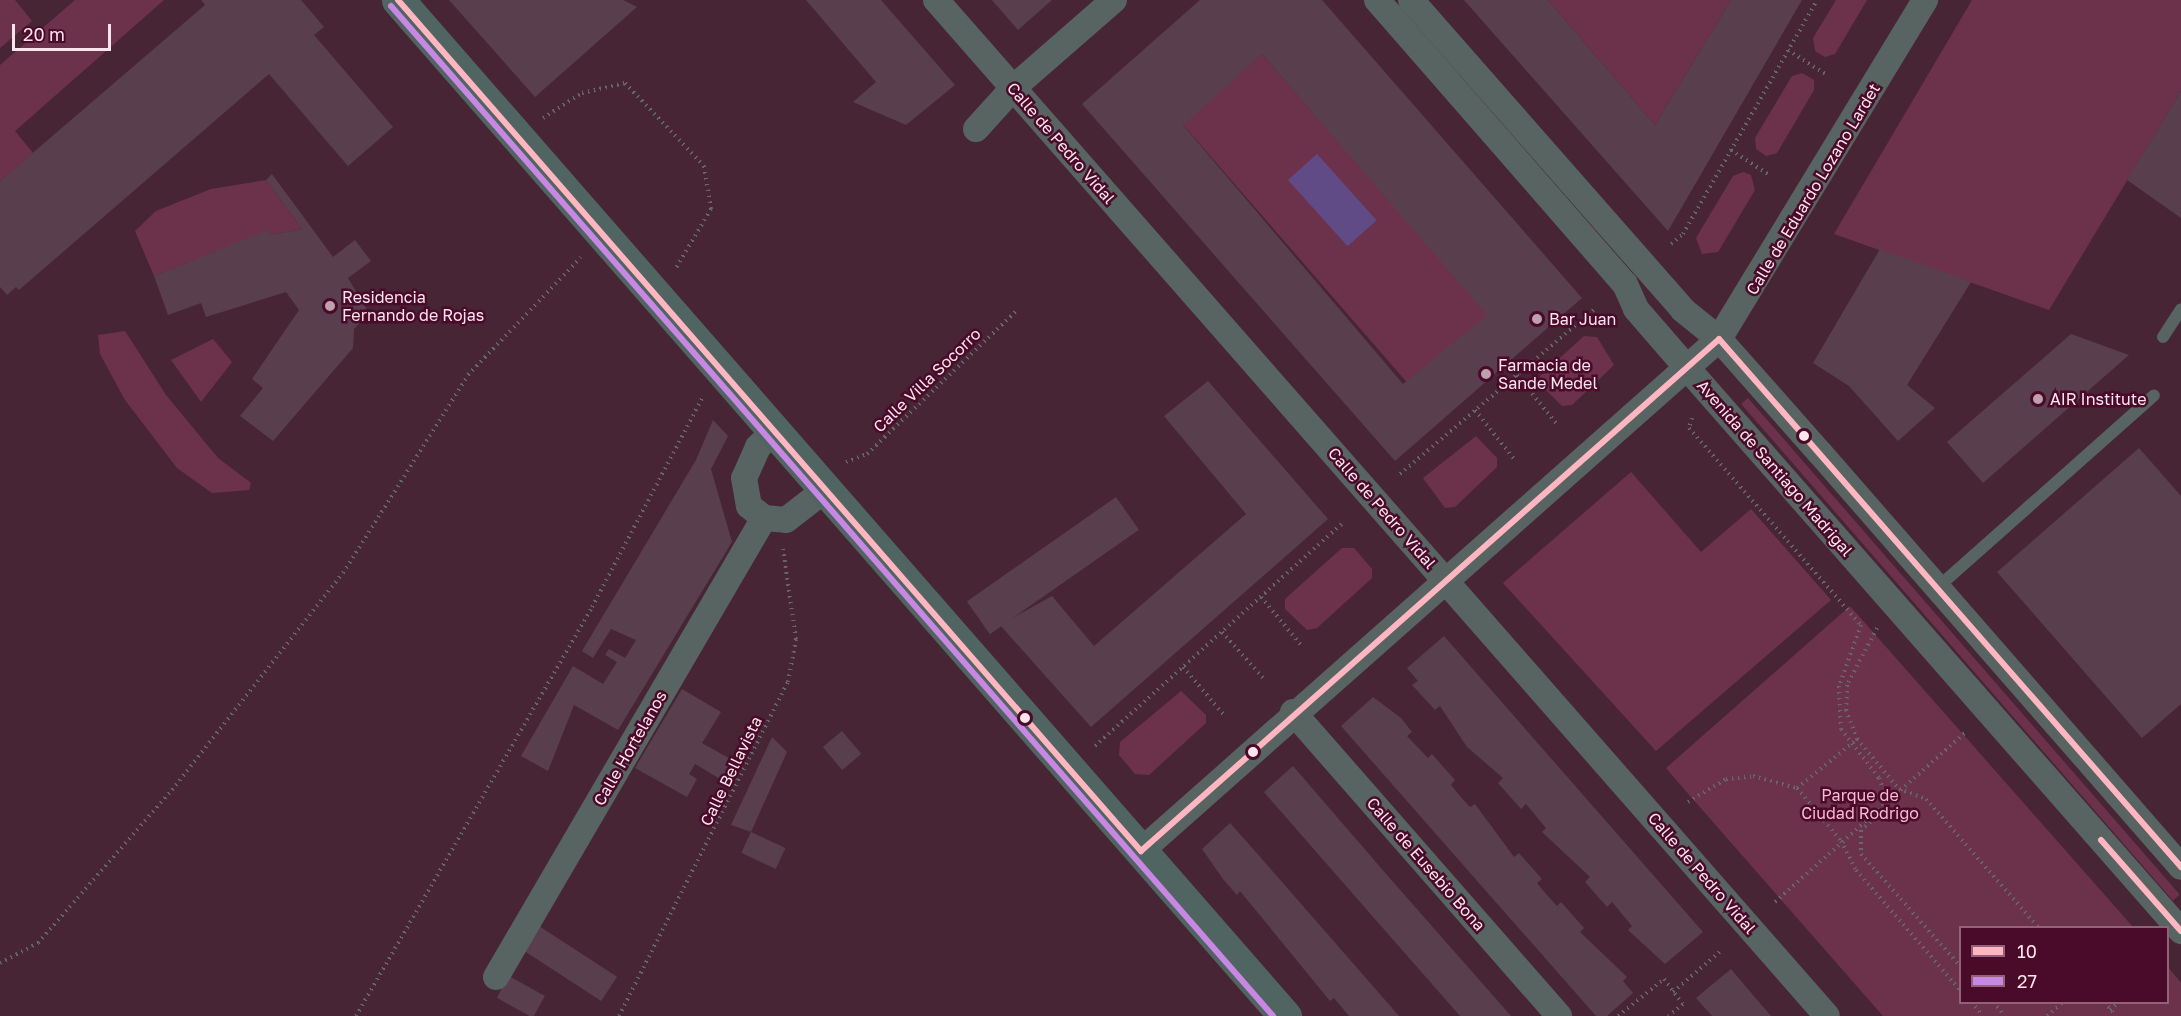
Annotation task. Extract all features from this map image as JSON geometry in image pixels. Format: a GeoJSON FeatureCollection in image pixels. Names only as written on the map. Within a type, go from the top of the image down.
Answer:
{"type":"FeatureCollection","features":[{"type":"Feature","properties":{"kind":"street"},"geometry":{"type":"LineString","coordinates":[[398,0],[1285,1016]]}},
{"type":"Feature","properties":{"kind":"street","name":"Calle de Pedro Vidal"},"geometry":{"type":"LineString","coordinates":[[936,0],[1827,1016]]}},
{"type":"Feature","properties":{"kind":"street"},"geometry":{"type":"LineString","coordinates":[[976,129],[1013,88],[1114,0]]}},
{"type":"Feature","properties":{"kind":"street","name":"Avenida de Santiago Madrigal"},"geometry":{"type":"LineString","coordinates":[[1377,0],[1625,284],[1636,309],[2181,931]]}},
{"type":"Feature","properties":{"kind":"street"},"geometry":{"type":"LineString","coordinates":[[1411,0],[1683,310],[1719,339],[2181,867]]}},
{"type":"Feature","properties":{"kind":"street","name":"Calle de Eduardo Lozano Lardet"},"geometry":{"type":"LineString","coordinates":[[1140,851],[1444,578],[1688,369],[1719,339],[1925,0]]}},
{"type":"Feature","properties":{"kind":"street"},"geometry":{"type":"LineString","coordinates":[[774,431],[758,447],[744,478],[749,506],[771,520],[809,507],[826,489]]}},
{"type":"Feature","properties":{"kind":"street","name":"Calle Hortelanos"},"geometry":{"type":"LineString","coordinates":[[496,977],[771,520]]}},
{"type":"Feature","properties":{"kind":"street","name":"Calle de Eusebio Bona"},"geometry":{"type":"LineString","coordinates":[[1293,712],[1559,1016]]}},
{"type":"Feature","properties":{"kind":"lane"},"geometry":{"type":"LineString","coordinates":[[2163,337],[2181,309]]}},
{"type":"Feature","properties":{"kind":"lane"},"geometry":{"type":"LineString","coordinates":[[1937,588],[2154,395]]}},
{"type":"Feature","properties":{"kind":"path"},"geometry":{"type":"LineString","coordinates":[[1671,244],[1683,234],[1817,0]]}},
{"type":"Feature","properties":{"kind":"path"},"geometry":{"type":"LineString","coordinates":[[1788,50],[1827,75]]}},
{"type":"Feature","properties":{"kind":"path"},"geometry":{"type":"LineString","coordinates":[[519,139],[582,93],[626,84],[705,166],[711,209],[687,254],[654,293]]}},
{"type":"Feature","properties":{"kind":"path"},"geometry":{"type":"LineString","coordinates":[[1731,150],[1768,174]]}},
{"type":"Feature","properties":{"kind":"path"},"geometry":{"type":"LineString","coordinates":[[0,963],[38,943],[172,790],[344,573],[468,375],[604,237]]}},
{"type":"Feature","properties":{"kind":"path"},"geometry":{"type":"LineString","coordinates":[[1400,474],[1596,308]]}},
{"type":"Feature","properties":{"kind":"path","name":"Calle Villa Socorro"},"geometry":{"type":"LineString","coordinates":[[851,459],[867,454],[1016,311]]}},
{"type":"Feature","properties":{"kind":"path"},"geometry":{"type":"LineString","coordinates":[[356,1016],[721,370]]}},
{"type":"Feature","properties":{"kind":"path"},"geometry":{"type":"LineString","coordinates":[[1517,375],[1556,423]]}},
{"type":"Feature","properties":{"kind":"path"},"geometry":{"type":"LineString","coordinates":[[1475,410],[1514,459]]}},
{"type":"Feature","properties":{"kind":"path","name":"Calle Bellavista"},"geometry":{"type":"LineString","coordinates":[[619,1016],[788,682],[796,639],[771,520]]}},
{"type":"Feature","properties":{"kind":"path"},"geometry":{"type":"LineString","coordinates":[[1095,746],[1344,522]]}},
{"type":"Feature","properties":{"kind":"path"},"geometry":{"type":"LineString","coordinates":[[1261,597],[1302,646]]}},
{"type":"Feature","properties":{"kind":"path"},"geometry":{"type":"LineString","coordinates":[[1877,627],[1847,685],[1846,710],[1857,739],[1899,789],[1926,799],[2038,926]]}},
{"type":"Feature","properties":{"kind":"path"},"geometry":{"type":"LineString","coordinates":[[1222,632],[1264,680]]}},
{"type":"Feature","properties":{"kind":"path"},"geometry":{"type":"LineString","coordinates":[[1183,667],[1224,715]]}},
{"type":"Feature","properties":{"kind":"path"},"geometry":{"type":"LineString","coordinates":[[1775,902],[1899,789],[1963,735]]}},
{"type":"Feature","properties":{"kind":"path"},"geometry":{"type":"LineString","coordinates":[[1797,788],[1857,739]]}},
{"type":"Feature","properties":{"kind":"path"},"geometry":{"type":"LineString","coordinates":[[1688,802],[1726,779],[1753,776],[1797,788],[1841,841],[1856,870],[1959,989]]}},
{"type":"Feature","properties":{"kind":"path"},"geometry":{"type":"LineString","coordinates":[[1673,992],[1723,949]]}},
{"type":"Feature","properties":{"kind":"path"},"geometry":{"type":"LineString","coordinates":[[1618,1016],[1664,979],[1683,1004],[1668,1016]]}},
{"type":"Feature","properties":{"kind":"path"},"geometry":{"type":"LineString","coordinates":[[1973,1004],[1983,1016]]}},
{"type":"Feature","properties":{"kind":"path"},"geometry":{"type":"LineString","coordinates":[[1995,1004],[2004,1016]]}},
{"type":"Feature","properties":{"kind":"path"},"geometry":{"type":"LineString","coordinates":[[2047,1016],[2061,1004]]}},
{"type":"Feature","properties":{"kind":"path"},"geometry":{"type":"LineString","coordinates":[[2106,1004],[2116,1016]]}},
{"type":"Feature","properties":{"kind":"path"},"geometry":{"type":"LineString","coordinates":[[2110,1010],[2117,1004]]}},
{"type":"Feature","properties":{"kind":"green space"},"geometry":{"type":"Polygon","coordinates":[[[0,0],[15,0],[32,21],[0,48],[0,0]]]}},
{"type":"Feature","properties":{"kind":"green space"},"geometry":{"type":"Polygon","coordinates":[[[75,0],[164,0],[15,131],[33,153],[0,181],[0,65],[75,0]]]}},
{"type":"Feature","properties":{"kind":"green space"},"geometry":{"type":"Polygon","coordinates":[[[1548,0],[1731,0],[1655,125],[1548,0]]]}},
{"type":"Feature","properties":{"kind":"green space"},"geometry":{"type":"Polygon","coordinates":[[[1836,0],[1867,0],[1835,54],[1825,57],[1815,51],[1813,38],[1836,0]]]}},
{"type":"Feature","properties":{"kind":"green space"},"geometry":{"type":"Polygon","coordinates":[[[1972,0],[2181,0],[2181,91],[2049,310],[1834,234],[1972,0]]]}},
{"type":"Feature","properties":{"kind":"green space"},"geometry":{"type":"Polygon","coordinates":[[[1262,54],[1488,314],[1408,384],[1182,124],[1262,54]]]}},
{"type":"Feature","properties":{"kind":"green space"},"geometry":{"type":"Polygon","coordinates":[[[1802,73],[1814,80],[1814,90],[1777,153],[1766,156],[1756,149],[1755,138],[1792,76],[1802,73]]]}},
{"type":"Feature","properties":{"kind":"green space"},"geometry":{"type":"Polygon","coordinates":[[[1743,172],[1751,175],[1755,190],[1718,252],[1702,254],[1696,238],[1733,176],[1743,172]]]}},
{"type":"Feature","properties":{"kind":"green space"},"geometry":{"type":"Polygon","coordinates":[[[266,180],[302,229],[270,235],[267,231],[154,276],[135,231],[156,211],[211,189],[266,180]]]}},
{"type":"Feature","properties":{"kind":"green space"},"geometry":{"type":"Polygon","coordinates":[[[125,331],[166,395],[218,458],[251,483],[249,490],[212,493],[177,468],[125,400],[100,354],[98,335],[125,331]]]}},
{"type":"Feature","properties":{"kind":"green space"},"geometry":{"type":"Polygon","coordinates":[[[1584,336],[1597,337],[1614,365],[1572,405],[1562,406],[1541,385],[1540,376],[1584,336]]]}},
{"type":"Feature","properties":{"kind":"green space"},"geometry":{"type":"Polygon","coordinates":[[[213,339],[232,362],[201,402],[171,360],[213,339]]]}},
{"type":"Feature","properties":{"kind":"green space"},"geometry":{"type":"Polygon","coordinates":[[[1748,398],[2180,895],[2173,901],[1741,404],[1748,398]]]}},
{"type":"Feature","properties":{"kind":"green space"},"geometry":{"type":"Polygon","coordinates":[[[1476,436],[1497,458],[1497,467],[1455,507],[1445,508],[1423,478],[1476,436]]]}},
{"type":"Feature","properties":{"kind":"green space"},"geometry":{"type":"Polygon","coordinates":[[[1631,472],[1701,552],[1751,509],[1831,600],[1656,751],[1503,583],[1631,472]]]}},
{"type":"Feature","properties":{"kind":"green space"},"geometry":{"type":"Polygon","coordinates":[[[1342,548],[1354,548],[1372,569],[1372,578],[1317,628],[1307,630],[1285,609],[1285,599],[1342,548]]]}},
{"type":"Feature","properties":{"kind":"green space","name":"Parque de Ciudad Rodrigo"},"geometry":{"type":"Polygon","coordinates":[[[1850,606],[2132,926],[1959,926],[1959,1004],[2169,1004],[2169,968],[2181,983],[2181,1016],[1883,1016],[1666,768],[1850,606]]]}},
{"type":"Feature","properties":{"kind":"green space"},"geometry":{"type":"Polygon","coordinates":[[[1181,691],[1206,715],[1206,723],[1149,775],[1135,774],[1119,755],[1120,742],[1181,691]]]}},
{"type":"Feature","properties":{"kind":"shaded area"},"geometry":{"type":"Polygon","coordinates":[[[1317,154],[1377,220],[1348,246],[1288,180],[1317,154]]]}},
{"type":"Feature","properties":{"kind":"building"},"geometry":{"type":"Polygon","coordinates":[[[201,0],[301,0],[324,27],[314,35],[393,127],[348,166],[269,74],[19,290],[16,287],[7,295],[0,287],[0,181],[205,5],[201,0]]]}},
{"type":"Feature","properties":{"kind":"building"},"geometry":{"type":"Polygon","coordinates":[[[449,0],[623,0],[637,7],[535,97],[449,0]]]}},
{"type":"Feature","properties":{"kind":"building"},"geometry":{"type":"Polygon","coordinates":[[[806,0],[881,0],[955,85],[906,125],[853,102],[876,82],[806,0]]]}},
{"type":"Feature","properties":{"kind":"building"},"geometry":{"type":"Polygon","coordinates":[[[992,0],[1052,0],[1018,30],[992,0]]]}},
{"type":"Feature","properties":{"kind":"building"},"geometry":{"type":"Polygon","coordinates":[[[1200,0],[1322,0],[1582,298],[1395,461],[1082,104],[1200,0]],[[1262,54],[1183,125],[1403,384],[1487,315],[1262,54]]]}},
{"type":"Feature","properties":{"kind":"building"},"geometry":{"type":"Polygon","coordinates":[[[1464,0],[1548,0],[1655,125],[1731,0],[1802,0],[1668,231],[1464,0]]]}},
{"type":"Feature","properties":{"kind":"building"},"geometry":{"type":"Polygon","coordinates":[[[2181,91],[2181,218],[2127,180],[2181,91]]]}},
{"type":"Feature","properties":{"kind":"building","name":"Residencia Fernando de Rojas"},"geometry":{"type":"Polygon","coordinates":[[[272,174],[333,257],[355,240],[371,261],[348,278],[369,313],[354,329],[353,348],[273,441],[240,416],[263,388],[252,379],[299,310],[286,292],[206,317],[201,303],[168,315],[154,276],[268,230],[270,235],[302,229],[266,180],[272,174]]]}},
{"type":"Feature","properties":{"kind":"building"},"geometry":{"type":"Polygon","coordinates":[[[1880,249],[1971,282],[1907,385],[1935,408],[1898,441],[1849,386],[1813,363],[1880,249]]]}},
{"type":"Feature","properties":{"kind":"building","name":"AIR Institute"},"geometry":{"type":"Polygon","coordinates":[[[2071,334],[2129,355],[1983,483],[1947,442],[2071,334]]]}},
{"type":"Feature","properties":{"kind":"building"},"geometry":{"type":"Polygon","coordinates":[[[1208,381],[1328,519],[1091,727],[1000,625],[1052,596],[1094,646],[1246,514],[1164,416],[1208,381]]]}},
{"type":"Feature","properties":{"kind":"building"},"geometry":{"type":"Polygon","coordinates":[[[713,420],[728,436],[711,469],[732,542],[618,730],[574,705],[548,771],[521,756],[573,666],[603,684],[617,662],[605,655],[609,649],[625,658],[636,640],[611,629],[593,658],[582,651],[696,460],[713,420]]]}},
{"type":"Feature","properties":{"kind":"building"},"geometry":{"type":"Polygon","coordinates":[[[2139,448],[2181,496],[2181,704],[2142,738],[1997,572],[2139,448]]]}},
{"type":"Feature","properties":{"kind":"building"},"geometry":{"type":"Polygon","coordinates":[[[1116,497],[1139,530],[990,634],[967,601],[1116,497]]]}},
{"type":"Feature","properties":{"kind":"building"},"geometry":{"type":"Polygon","coordinates":[[[1444,636],[1703,932],[1665,964],[1628,930],[1632,926],[1612,902],[1607,907],[1585,882],[1590,877],[1542,832],[1546,828],[1526,804],[1521,809],[1498,783],[1503,778],[1467,747],[1440,706],[1435,710],[1412,685],[1418,681],[1407,668],[1444,636]]]}},
{"type":"Feature","properties":{"kind":"building"},"geometry":{"type":"Polygon","coordinates":[[[682,689],[721,712],[702,743],[732,760],[722,780],[695,764],[689,774],[697,779],[687,797],[635,768],[682,689]]]}},
{"type":"Feature","properties":{"kind":"building"},"geometry":{"type":"Polygon","coordinates":[[[1373,697],[1401,718],[1412,732],[1407,736],[1428,758],[1432,754],[1455,780],[1451,785],[1460,796],[1470,807],[1475,804],[1514,857],[1519,853],[1542,879],[1537,883],[1546,894],[1557,906],[1561,902],[1584,928],[1580,932],[1627,977],[1623,981],[1633,993],[1607,1016],[1596,1016],[1341,726],[1373,697]]]}},
{"type":"Feature","properties":{"kind":"building"},"geometry":{"type":"Polygon","coordinates":[[[842,731],[861,754],[842,770],[823,747],[842,731]]]}},
{"type":"Feature","properties":{"kind":"building"},"geometry":{"type":"Polygon","coordinates":[[[772,737],[787,752],[751,832],[731,825],[772,737]]]}},
{"type":"Feature","properties":{"kind":"building"},"geometry":{"type":"Polygon","coordinates":[[[1293,766],[1511,1016],[1460,1016],[1264,792],[1293,766]]]}},
{"type":"Feature","properties":{"kind":"building"},"geometry":{"type":"Polygon","coordinates":[[[1230,823],[1399,1016],[1349,1016],[1334,998],[1330,1001],[1240,891],[1237,895],[1202,849],[1230,823]]]}},
{"type":"Feature","properties":{"kind":"building"},"geometry":{"type":"Polygon","coordinates":[[[751,832],[785,848],[776,869],[741,853],[751,832]]]}},
{"type":"Feature","properties":{"kind":"building"},"geometry":{"type":"Polygon","coordinates":[[[539,926],[617,977],[601,1001],[523,950],[539,926]]]}},
{"type":"Feature","properties":{"kind":"building"},"geometry":{"type":"Polygon","coordinates":[[[1731,969],[1771,1016],[1712,1016],[1696,998],[1731,969]]]}},
{"type":"Feature","properties":{"kind":"building"},"geometry":{"type":"Polygon","coordinates":[[[509,976],[545,996],[534,1016],[530,1016],[497,998],[509,976]]]}},
{"type":"Feature","properties":{"kind":"transit line","name":"10"},"geometry":{"type":"LineString","coordinates":[[398,0],[1141,851]]}},
{"type":"Feature","properties":{"kind":"transit line","name":"27"},"geometry":{"type":"LineString","coordinates":[[391,6],[1273,1016]]}},
{"type":"Feature","properties":{"kind":"transit line","name":"10"},"geometry":{"type":"LineString","coordinates":[[1141,851],[1719,339],[2181,867]]}},
{"type":"Feature","properties":{"kind":"transit line","name":"10"},"geometry":{"type":"LineString","coordinates":[[2101,840],[2181,931]]}},
{"type":"Feature","properties":{"kind":"place","name":"Residencia Fernando de Rojas"},"geometry":{"type":"Point","coordinates":[330,306]}},
{"type":"Feature","properties":{"kind":"place","name":"Bar Juan"},"geometry":{"type":"Point","coordinates":[1537,319]}},
{"type":"Feature","properties":{"kind":"place","name":"Farmacia de Sande Medel"},"geometry":{"type":"Point","coordinates":[1486,374]}},
{"type":"Feature","properties":{"kind":"place","name":"AIR Institute"},"geometry":{"type":"Point","coordinates":[2038,399]}}]}
